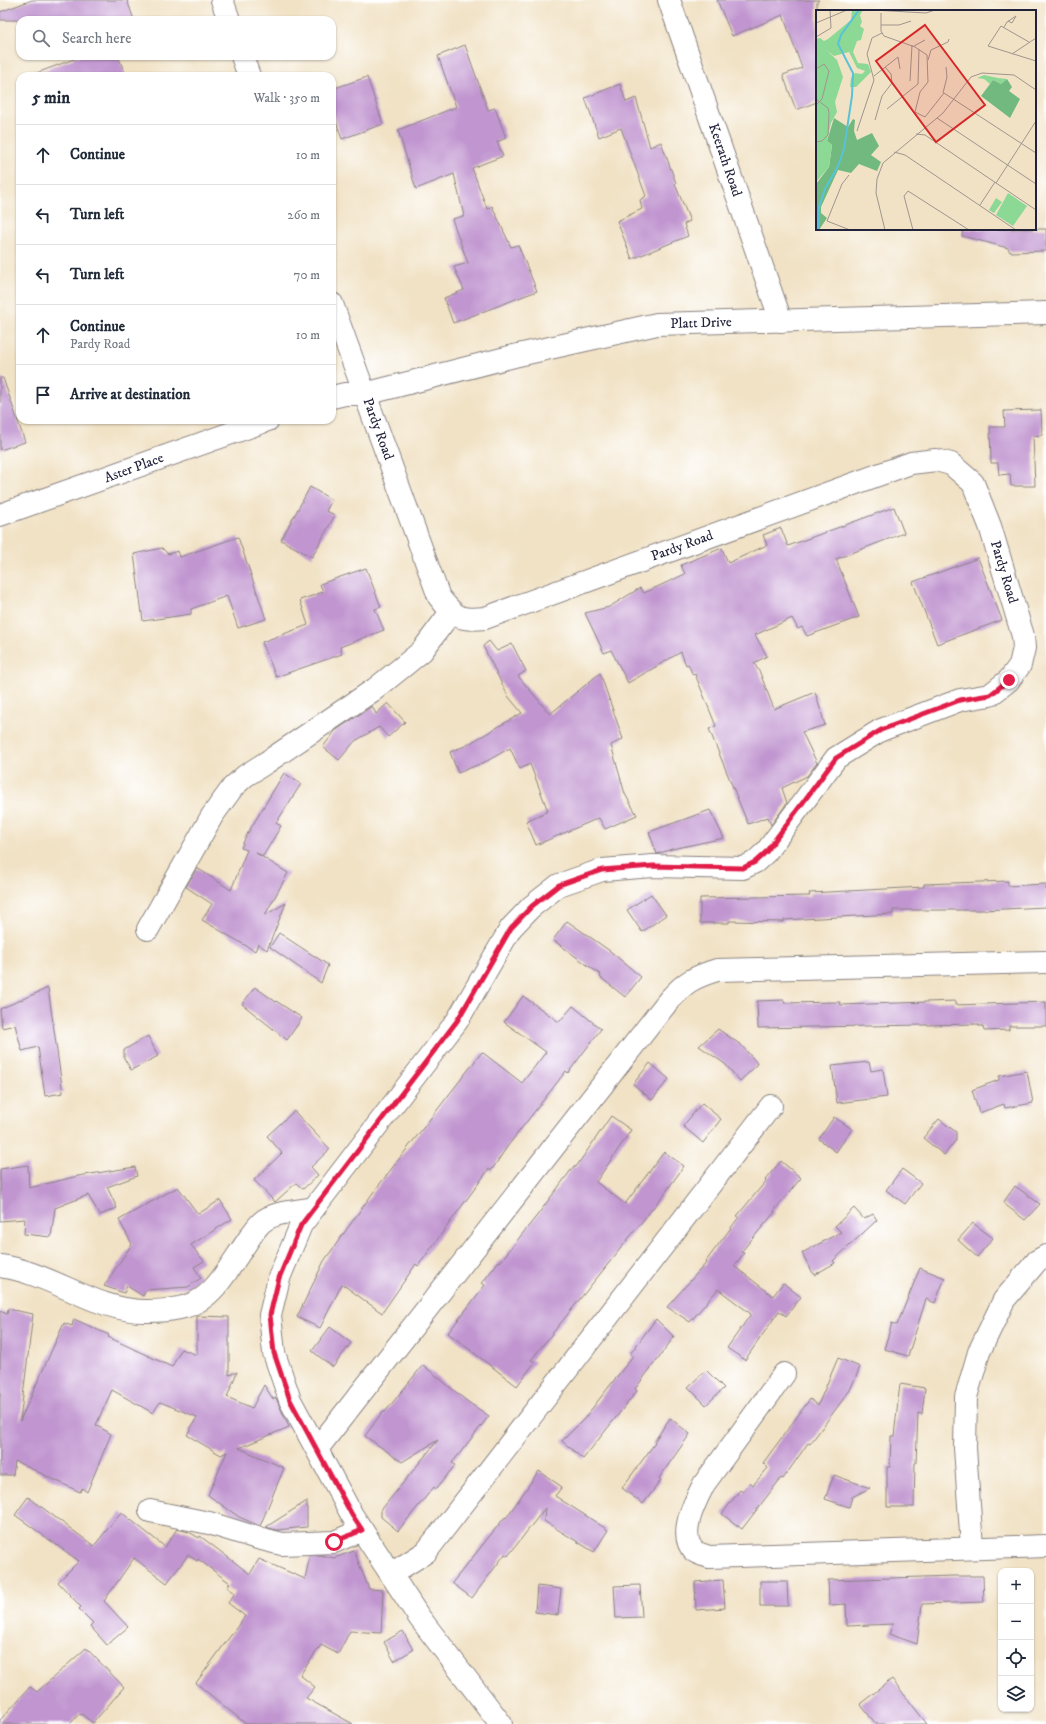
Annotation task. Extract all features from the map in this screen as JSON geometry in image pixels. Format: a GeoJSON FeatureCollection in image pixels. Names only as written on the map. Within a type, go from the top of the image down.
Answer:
{"type":"FeatureCollection","features":[{"type":"Feature","properties":{"kind":"street"},"geometry":{"type":"LineString","coordinates":[[222,0],[228,16]]}},
{"type":"Feature","properties":{"kind":"street","name":"Keerath Road"},"geometry":{"type":"LineString","coordinates":[[669,0],[781,321]]}},
{"type":"Feature","properties":{"kind":"street"},"geometry":{"type":"LineString","coordinates":[[244,60],[248,72]]}},
{"type":"Feature","properties":{"kind":"street","name":"Platt Drive"},"geometry":{"type":"LineString","coordinates":[[365,394],[514,356],[657,324],[1046,313]]}},
{"type":"Feature","properties":{"kind":"street","name":"Pardy Road"},"geometry":{"type":"LineString","coordinates":[[336,315],[439,597],[451,612],[468,620],[485,618],[910,463],[936,460],[951,464],[973,483],[990,526],[1023,636],[1024,648],[1020,665],[1009,680],[990,695],[960,700],[881,730],[836,758],[766,852],[755,862],[743,868],[653,866],[602,870],[559,885],[532,906],[511,928],[457,1021],[301,1225],[282,1271],[270,1315],[274,1353],[290,1400],[352,1515],[419,1617],[501,1724]]}},
{"type":"Feature","properties":{"kind":"street"},"geometry":{"type":"LineString","coordinates":[[336,396],[345,394],[365,394]]}},
{"type":"Feature","properties":{"kind":"street","name":"Aster Place"},"geometry":{"type":"LineString","coordinates":[[0,515],[257,424]]}},
{"type":"Feature","properties":{"kind":"street"},"geometry":{"type":"LineString","coordinates":[[148,929],[212,816],[233,787],[245,776],[374,689],[405,665],[422,651],[451,612]]}},
{"type":"Feature","properties":{"kind":"street"},"geometry":{"type":"LineString","coordinates":[[317,1449],[669,1000],[680,988],[696,977],[717,970],[1046,962]]}},
{"type":"Feature","properties":{"kind":"street"},"geometry":{"type":"LineString","coordinates":[[391,1574],[426,1552],[771,1106]]}},
{"type":"Feature","properties":{"kind":"street"},"geometry":{"type":"LineString","coordinates":[[0,1266],[47,1280],[99,1301],[126,1309],[143,1312],[172,1311],[192,1305],[208,1296],[220,1282],[262,1222],[276,1214],[314,1208]]}},
{"type":"Feature","properties":{"kind":"street"},"geometry":{"type":"LineString","coordinates":[[972,1547],[964,1448],[966,1397],[979,1352],[1004,1300],[1037,1262],[1046,1256]]}},
{"type":"Feature","properties":{"kind":"street"},"geometry":{"type":"LineString","coordinates":[[784,1374],[704,1484],[695,1501],[688,1520],[688,1533],[693,1550],[698,1554],[708,1557],[972,1547],[1046,1546]]}},
{"type":"Feature","properties":{"kind":"street"},"geometry":{"type":"LineString","coordinates":[[150,1511],[209,1523],[282,1544],[334,1542],[362,1530]]}},
{"type":"Feature","properties":{"kind":"building"},"geometry":{"type":"Polygon","coordinates":[[[32,0],[127,0],[133,16],[16,16],[16,20],[0,20],[0,12],[32,0]]]}},
{"type":"Feature","properties":{"kind":"building"},"geometry":{"type":"Polygon","coordinates":[[[717,0],[819,0],[817,2],[816,10],[816,102],[796,110],[783,75],[802,68],[783,15],[732,36],[717,0]]]}},
{"type":"Feature","properties":{"kind":"building"},"geometry":{"type":"Polygon","coordinates":[[[465,45],[488,110],[495,108],[506,138],[497,142],[503,156],[472,168],[487,209],[492,206],[511,247],[518,245],[537,291],[453,323],[444,298],[464,290],[454,267],[468,263],[452,219],[464,216],[454,174],[416,189],[398,130],[456,107],[438,56],[465,45]]]}},
{"type":"Feature","properties":{"kind":"building"},"geometry":{"type":"Polygon","coordinates":[[[71,60],[120,60],[124,72],[39,72],[71,60]]]}},
{"type":"Feature","properties":{"kind":"building"},"geometry":{"type":"Polygon","coordinates":[[[367,77],[383,124],[342,139],[336,122],[336,88],[367,77]]]}},
{"type":"Feature","properties":{"kind":"building"},"geometry":{"type":"Polygon","coordinates":[[[620,84],[626,102],[636,98],[650,147],[661,142],[676,183],[675,184],[690,221],[684,224],[688,236],[632,259],[617,221],[642,209],[640,200],[646,196],[621,128],[599,137],[585,98],[620,84]]]}},
{"type":"Feature","properties":{"kind":"building"},"geometry":{"type":"Polygon","coordinates":[[[1046,229],[1046,251],[1010,252],[1008,248],[962,236],[963,230],[1046,229]]]}},
{"type":"Feature","properties":{"kind":"building"},"geometry":{"type":"Polygon","coordinates":[[[0,378],[3,378],[16,416],[16,424],[19,424],[25,442],[0,450],[0,378]]]}},
{"type":"Feature","properties":{"kind":"building"},"geometry":{"type":"Polygon","coordinates":[[[1041,410],[1042,435],[1033,436],[1035,486],[1011,486],[1010,474],[999,475],[998,463],[991,463],[990,427],[1005,427],[1004,411],[1041,410]]]}},
{"type":"Feature","properties":{"kind":"building"},"geometry":{"type":"Polygon","coordinates":[[[310,487],[332,500],[326,511],[335,515],[312,557],[281,540],[310,487]]]}},
{"type":"Feature","properties":{"kind":"building"},"geometry":{"type":"Polygon","coordinates":[[[894,507],[904,533],[836,559],[859,617],[807,636],[802,627],[798,629],[792,618],[755,635],[767,656],[754,663],[760,673],[774,709],[815,692],[825,725],[802,732],[817,763],[807,776],[782,788],[787,803],[771,825],[768,817],[748,824],[709,729],[716,726],[695,674],[693,675],[688,664],[686,665],[681,652],[628,683],[611,650],[604,653],[585,613],[609,607],[640,588],[644,593],[685,574],[681,565],[722,548],[728,563],[767,545],[763,535],[781,528],[788,546],[894,507]]]}},
{"type":"Feature","properties":{"kind":"building"},"geometry":{"type":"Polygon","coordinates":[[[238,537],[266,619],[238,628],[227,596],[191,609],[191,614],[143,621],[134,554],[162,548],[168,554],[178,551],[180,557],[238,537]]]}},
{"type":"Feature","properties":{"kind":"building"},"geometry":{"type":"Polygon","coordinates":[[[978,558],[1002,620],[937,644],[913,582],[978,558]]]}},
{"type":"Feature","properties":{"kind":"building"},"geometry":{"type":"Polygon","coordinates":[[[366,568],[381,607],[375,609],[384,630],[340,647],[342,654],[276,677],[262,642],[308,625],[300,600],[323,592],[320,584],[366,568]]]}},
{"type":"Feature","properties":{"kind":"building"},"geometry":{"type":"Polygon","coordinates":[[[489,641],[497,651],[512,644],[526,671],[518,676],[550,714],[600,673],[623,739],[611,745],[625,794],[637,815],[605,829],[599,818],[536,845],[526,821],[548,811],[530,764],[520,769],[510,748],[487,761],[458,773],[450,752],[465,746],[522,713],[508,696],[483,646],[489,641]]]}},
{"type":"Feature","properties":{"kind":"building"},"geometry":{"type":"Polygon","coordinates":[[[388,703],[405,722],[388,737],[379,727],[355,741],[339,760],[323,747],[335,731],[372,706],[376,714],[388,703]]]}},
{"type":"Feature","properties":{"kind":"building"},"geometry":{"type":"Polygon","coordinates":[[[284,773],[301,784],[276,823],[281,826],[263,856],[256,853],[288,873],[265,915],[286,903],[267,950],[258,944],[255,951],[202,920],[212,904],[186,887],[197,868],[231,890],[247,850],[241,848],[246,836],[284,773]]]}},
{"type":"Feature","properties":{"kind":"building"},"geometry":{"type":"Polygon","coordinates":[[[710,810],[724,838],[672,849],[657,854],[649,832],[710,810]]]}},
{"type":"Feature","properties":{"kind":"building"},"geometry":{"type":"Polygon","coordinates":[[[1008,881],[1008,886],[1046,884],[1046,907],[982,910],[893,910],[893,914],[784,920],[784,922],[729,921],[729,923],[700,923],[700,898],[810,896],[809,893],[924,887],[924,884],[1008,881]]]}},
{"type":"Feature","properties":{"kind":"building"},"geometry":{"type":"Polygon","coordinates":[[[651,894],[666,915],[642,932],[627,910],[651,894]]]}},
{"type":"Feature","properties":{"kind":"building"},"geometry":{"type":"Polygon","coordinates":[[[567,921],[610,951],[641,977],[625,997],[600,977],[601,975],[553,940],[567,921]]]}},
{"type":"Feature","properties":{"kind":"building"},"geometry":{"type":"Polygon","coordinates":[[[279,933],[328,965],[321,983],[270,947],[279,933]]]}},
{"type":"Feature","properties":{"kind":"building"},"geometry":{"type":"Polygon","coordinates":[[[255,987],[302,1018],[287,1040],[242,1004],[255,987]]]}},
{"type":"Feature","properties":{"kind":"building"},"geometry":{"type":"Polygon","coordinates":[[[48,988],[63,1093],[45,1096],[38,1047],[22,1051],[15,1025],[2,1028],[0,1009],[48,988]]]}},
{"type":"Feature","properties":{"kind":"building"},"geometry":{"type":"Polygon","coordinates":[[[523,996],[559,1022],[573,1006],[601,1029],[568,1073],[566,1071],[507,1147],[491,1171],[489,1169],[418,1266],[416,1264],[382,1313],[342,1284],[320,1328],[297,1317],[324,1261],[372,1194],[482,1052],[522,1083],[546,1052],[504,1022],[523,996]]]}},
{"type":"Feature","properties":{"kind":"building"},"geometry":{"type":"Polygon","coordinates":[[[784,1000],[784,1003],[840,1002],[841,1005],[955,1001],[955,1005],[1046,1002],[1046,1026],[1009,1026],[1009,1030],[984,1031],[983,1026],[978,1026],[978,1024],[758,1028],[757,1001],[784,1000]]]}},
{"type":"Feature","properties":{"kind":"building"},"geometry":{"type":"Polygon","coordinates":[[[718,1029],[741,1045],[758,1064],[740,1081],[725,1064],[699,1046],[718,1029]]]}},
{"type":"Feature","properties":{"kind":"building"},"geometry":{"type":"Polygon","coordinates":[[[148,1036],[158,1056],[131,1070],[124,1058],[124,1050],[148,1036]]]}},
{"type":"Feature","properties":{"kind":"building"},"geometry":{"type":"Polygon","coordinates":[[[869,1062],[871,1071],[883,1069],[887,1097],[837,1103],[832,1066],[869,1062]]]}},
{"type":"Feature","properties":{"kind":"building"},"geometry":{"type":"Polygon","coordinates":[[[650,1063],[669,1079],[652,1100],[633,1084],[650,1063]]]}},
{"type":"Feature","properties":{"kind":"building"},"geometry":{"type":"Polygon","coordinates":[[[1027,1071],[1033,1103],[1005,1108],[1004,1104],[979,1113],[972,1090],[999,1080],[999,1076],[1027,1071]]]}},
{"type":"Feature","properties":{"kind":"building"},"geometry":{"type":"Polygon","coordinates":[[[702,1103],[721,1119],[703,1143],[683,1126],[702,1103]]]}},
{"type":"Feature","properties":{"kind":"building"},"geometry":{"type":"Polygon","coordinates":[[[294,1111],[330,1149],[311,1167],[318,1175],[303,1189],[296,1183],[275,1202],[254,1180],[282,1153],[267,1136],[294,1111]]]}},
{"type":"Feature","properties":{"kind":"building"},"geometry":{"type":"Polygon","coordinates":[[[611,1116],[631,1130],[596,1182],[625,1204],[664,1152],[684,1166],[665,1193],[531,1360],[535,1362],[517,1386],[448,1333],[485,1285],[482,1283],[539,1213],[574,1166],[576,1167],[611,1116]]]}},
{"type":"Feature","properties":{"kind":"building"},"geometry":{"type":"Polygon","coordinates":[[[834,1117],[852,1129],[836,1152],[819,1139],[834,1117]]]}},
{"type":"Feature","properties":{"kind":"building"},"geometry":{"type":"Polygon","coordinates":[[[939,1119],[956,1132],[956,1140],[944,1155],[923,1138],[939,1119]]]}},
{"type":"Feature","properties":{"kind":"building"},"geometry":{"type":"Polygon","coordinates":[[[781,1161],[801,1178],[774,1211],[775,1212],[741,1252],[744,1253],[734,1266],[773,1296],[783,1283],[801,1297],[786,1316],[779,1311],[745,1360],[727,1348],[751,1314],[718,1289],[690,1322],[667,1307],[707,1262],[706,1261],[739,1217],[737,1216],[781,1161]]]}},
{"type":"Feature","properties":{"kind":"building"},"geometry":{"type":"Polygon","coordinates":[[[28,1165],[29,1188],[78,1176],[135,1167],[137,1176],[107,1187],[117,1208],[100,1215],[88,1195],[55,1208],[51,1237],[24,1234],[25,1219],[0,1221],[0,1169],[28,1165]]]}},
{"type":"Feature","properties":{"kind":"building"},"geometry":{"type":"Polygon","coordinates":[[[902,1169],[921,1183],[905,1204],[886,1190],[902,1169]]]}},
{"type":"Feature","properties":{"kind":"building"},"geometry":{"type":"Polygon","coordinates":[[[1015,1186],[1040,1204],[1025,1220],[1003,1203],[1015,1186]]]}},
{"type":"Feature","properties":{"kind":"building"},"geometry":{"type":"Polygon","coordinates":[[[178,1187],[198,1214],[220,1200],[232,1219],[191,1245],[204,1261],[194,1267],[201,1278],[188,1287],[146,1290],[143,1296],[127,1286],[124,1293],[104,1286],[132,1244],[119,1220],[178,1187]]]}},
{"type":"Feature","properties":{"kind":"building"},"geometry":{"type":"Polygon","coordinates":[[[854,1208],[864,1219],[873,1214],[877,1220],[833,1261],[835,1263],[814,1275],[802,1253],[841,1232],[835,1226],[854,1208]]]}},
{"type":"Feature","properties":{"kind":"building"},"geometry":{"type":"Polygon","coordinates":[[[973,1223],[993,1238],[977,1257],[958,1240],[973,1223]]]}},
{"type":"Feature","properties":{"kind":"building"},"geometry":{"type":"Polygon","coordinates":[[[920,1268],[945,1278],[935,1303],[926,1299],[908,1356],[884,1349],[892,1323],[897,1325],[920,1268]]]}},
{"type":"Feature","properties":{"kind":"building"},"geometry":{"type":"Polygon","coordinates":[[[8,1309],[33,1314],[20,1421],[64,1323],[72,1326],[74,1319],[109,1335],[108,1337],[172,1367],[181,1349],[197,1355],[197,1316],[229,1317],[229,1375],[237,1372],[227,1397],[252,1408],[264,1385],[273,1399],[276,1398],[289,1427],[239,1448],[284,1468],[260,1526],[239,1517],[208,1495],[227,1452],[221,1455],[187,1435],[197,1417],[160,1402],[153,1413],[112,1390],[96,1425],[111,1434],[87,1492],[82,1488],[80,1492],[15,1461],[13,1475],[0,1475],[0,1311],[7,1314],[8,1309]]]}},
{"type":"Feature","properties":{"kind":"building"},"geometry":{"type":"Polygon","coordinates":[[[656,1319],[674,1337],[635,1389],[637,1391],[583,1459],[562,1441],[583,1420],[633,1356],[630,1354],[656,1319]]]}},
{"type":"Feature","properties":{"kind":"building"},"geometry":{"type":"Polygon","coordinates":[[[330,1327],[351,1343],[333,1367],[312,1351],[330,1327]]]}},
{"type":"Feature","properties":{"kind":"building"},"geometry":{"type":"Polygon","coordinates":[[[838,1358],[860,1367],[850,1390],[810,1444],[808,1443],[783,1479],[781,1478],[742,1529],[722,1514],[740,1490],[743,1492],[750,1482],[753,1485],[768,1468],[763,1463],[810,1399],[818,1405],[838,1358]]]}},
{"type":"Feature","properties":{"kind":"building"},"geometry":{"type":"Polygon","coordinates":[[[423,1365],[468,1402],[489,1416],[452,1463],[455,1465],[436,1489],[434,1487],[398,1531],[381,1517],[381,1510],[438,1440],[402,1462],[365,1436],[383,1411],[385,1412],[423,1365]]]}},
{"type":"Feature","properties":{"kind":"building"},"geometry":{"type":"Polygon","coordinates":[[[706,1370],[724,1388],[706,1405],[688,1387],[706,1370]]]}},
{"type":"Feature","properties":{"kind":"building"},"geometry":{"type":"Polygon","coordinates":[[[900,1384],[925,1388],[922,1414],[918,1413],[914,1507],[887,1507],[887,1467],[890,1467],[891,1436],[894,1436],[900,1384]]]}},
{"type":"Feature","properties":{"kind":"building"},"geometry":{"type":"Polygon","coordinates":[[[670,1418],[690,1434],[659,1478],[661,1480],[643,1504],[622,1488],[655,1443],[654,1442],[670,1418]]]}},
{"type":"Feature","properties":{"kind":"building"},"geometry":{"type":"Polygon","coordinates":[[[539,1471],[562,1487],[555,1496],[608,1530],[594,1552],[544,1521],[545,1508],[508,1556],[505,1554],[472,1598],[452,1583],[505,1517],[506,1518],[539,1471]]]}},
{"type":"Feature","properties":{"kind":"building"},"geometry":{"type":"Polygon","coordinates":[[[834,1475],[870,1488],[852,1497],[849,1507],[825,1499],[834,1475]]]}},
{"type":"Feature","properties":{"kind":"building"},"geometry":{"type":"Polygon","coordinates":[[[28,1497],[94,1546],[121,1512],[165,1547],[177,1529],[189,1532],[199,1538],[200,1536],[250,1574],[259,1559],[305,1579],[310,1555],[320,1555],[334,1558],[354,1551],[369,1589],[383,1590],[381,1633],[350,1631],[338,1654],[321,1645],[300,1675],[315,1687],[306,1698],[353,1724],[246,1724],[196,1683],[245,1616],[228,1603],[235,1593],[227,1587],[230,1583],[198,1559],[197,1561],[188,1555],[167,1583],[134,1558],[104,1601],[128,1627],[107,1645],[90,1626],[93,1623],[79,1609],[81,1607],[58,1582],[79,1561],[15,1515],[28,1497]]]}},
{"type":"Feature","properties":{"kind":"building"},"geometry":{"type":"Polygon","coordinates":[[[307,1501],[307,1527],[276,1530],[266,1527],[307,1501]]]}},
{"type":"Feature","properties":{"kind":"building"},"geometry":{"type":"Polygon","coordinates":[[[983,1576],[984,1602],[922,1604],[917,1644],[889,1634],[893,1624],[847,1626],[846,1604],[829,1605],[828,1580],[983,1576]]]}},
{"type":"Feature","properties":{"kind":"building"},"geometry":{"type":"Polygon","coordinates":[[[723,1580],[725,1608],[696,1610],[695,1582],[723,1580]]]}},
{"type":"Feature","properties":{"kind":"building"},"geometry":{"type":"Polygon","coordinates":[[[760,1581],[787,1581],[788,1606],[760,1606],[760,1581]]]}},
{"type":"Feature","properties":{"kind":"building"},"geometry":{"type":"Polygon","coordinates":[[[640,1585],[642,1617],[616,1618],[614,1586],[640,1585]]]}},
{"type":"Feature","properties":{"kind":"building"},"geometry":{"type":"Polygon","coordinates":[[[537,1586],[561,1589],[558,1615],[535,1612],[537,1586]]]}},
{"type":"Feature","properties":{"kind":"building"},"geometry":{"type":"Polygon","coordinates":[[[403,1631],[413,1650],[394,1661],[384,1642],[403,1631]]]}},
{"type":"Feature","properties":{"kind":"building"},"geometry":{"type":"Polygon","coordinates":[[[86,1648],[124,1687],[93,1723],[80,1713],[70,1724],[0,1724],[0,1720],[30,1687],[37,1692],[86,1648]]]}},
{"type":"Feature","properties":{"kind":"building"},"geometry":{"type":"Polygon","coordinates":[[[892,1679],[927,1724],[876,1724],[860,1704],[892,1679]]]}},
{"type":"Feature","properties":{"kind":"route"},"geometry":{"type":"LineString","coordinates":[[334,1542],[362,1530],[352,1515],[290,1400],[274,1353],[270,1315],[279,1278],[301,1225],[457,1021],[511,928],[532,906],[559,885],[602,870],[653,866],[743,868],[755,862],[766,852],[836,758],[881,730],[960,700],[990,695],[1009,680]]}}]}
